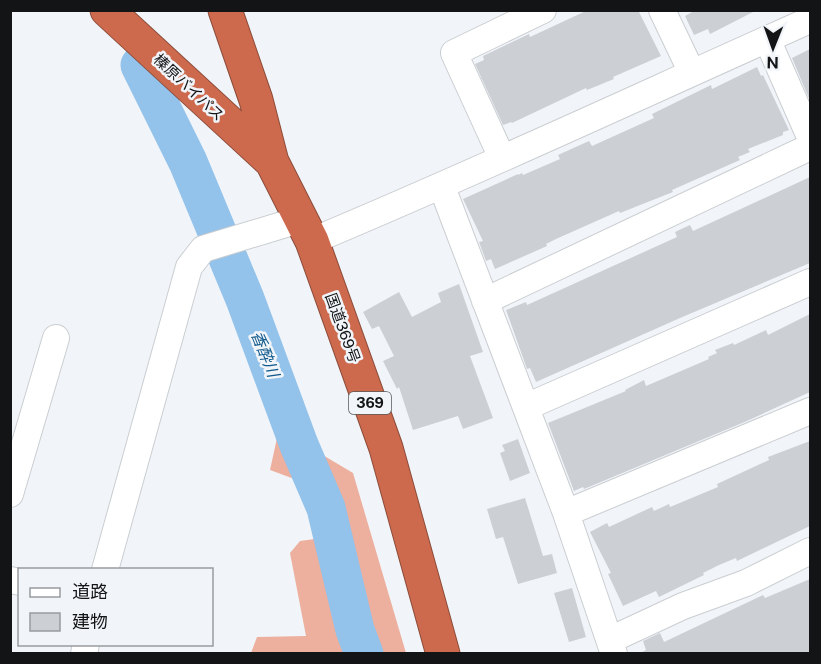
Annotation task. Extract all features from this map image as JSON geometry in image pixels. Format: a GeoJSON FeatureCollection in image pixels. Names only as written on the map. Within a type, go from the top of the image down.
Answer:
{"type":"FeatureCollection","features":[{"type":"Feature","properties":{"kind":"highway","name":"榛原バイパス"},"geometry":{"type":"LineString","coordinates":[[107,10],[272,162]]}},
{"type":"Feature","properties":{"kind":"highway","name":"国道369号"},"geometry":{"type":"LineString","coordinates":[[225,10],[256,100],[272,162],[307,230],[386,448],[443,654]]}},
{"type":"Feature","properties":{"kind":"street"},"geometry":{"type":"LineString","coordinates":[[502,158],[454,53],[543,10]]}},
{"type":"Feature","properties":{"kind":"street"},"geometry":{"type":"LineString","coordinates":[[662,10],[692,73]]}},
{"type":"Feature","properties":{"kind":"street"},"geometry":{"type":"LineString","coordinates":[[106,568],[189,267],[203,249],[252,234],[307,230],[442,187],[810,20]]}},
{"type":"Feature","properties":{"kind":"street"},"geometry":{"type":"LineString","coordinates":[[767,39],[810,137]]}},
{"type":"Feature","properties":{"kind":"street"},"geometry":{"type":"LineString","coordinates":[[485,301],[810,147]]}},
{"type":"Feature","properties":{"kind":"street"},"geometry":{"type":"LineString","coordinates":[[442,187],[566,513],[612,647],[683,606],[746,583],[810,551]]}},
{"type":"Feature","properties":{"kind":"street"},"geometry":{"type":"LineString","coordinates":[[526,408],[810,282]]}},
{"type":"Feature","properties":{"kind":"street"},"geometry":{"type":"LineString","coordinates":[[10,494],[56,338]]}},
{"type":"Feature","properties":{"kind":"street"},"geometry":{"type":"LineString","coordinates":[[566,513],[810,411]]}},
{"type":"Feature","properties":{"kind":"shaded area"},"geometry":{"type":"Polygon","coordinates":[[[279,429],[353,473],[406,653],[251,653],[257,637],[306,636],[290,553],[300,541],[337,536],[335,494],[270,470],[279,429]]]}},
{"type":"Feature","properties":{"kind":"building"},"geometry":{"type":"Polygon","coordinates":[[[588,10],[638,10],[661,56],[613,77],[614,79],[587,90],[586,88],[512,123],[503,125],[475,64],[484,60],[483,56],[529,34],[530,37],[588,10]]]}},
{"type":"Feature","properties":{"kind":"building"},"geometry":{"type":"Polygon","coordinates":[[[696,10],[757,10],[710,34],[708,29],[694,35],[685,16],[696,10]]]}},
{"type":"Feature","properties":{"kind":"building"},"geometry":{"type":"Polygon","coordinates":[[[810,49],[810,101],[792,58],[810,49]]]}},
{"type":"Feature","properties":{"kind":"building"},"geometry":{"type":"Polygon","coordinates":[[[757,67],[789,130],[783,132],[783,135],[748,149],[750,152],[738,157],[740,160],[672,190],[673,192],[620,213],[619,211],[495,269],[491,259],[486,261],[479,242],[483,241],[463,199],[518,174],[523,175],[560,159],[558,155],[589,141],[592,146],[654,118],[652,114],[711,85],[712,89],[757,67]]]}},
{"type":"Feature","properties":{"kind":"building"},"geometry":{"type":"Polygon","coordinates":[[[810,177],[810,263],[536,382],[530,368],[527,369],[506,310],[526,302],[527,305],[677,237],[675,232],[690,225],[693,231],[810,177]]]}},
{"type":"Feature","properties":{"kind":"building"},"geometry":{"type":"Polygon","coordinates":[[[459,284],[483,352],[470,356],[493,418],[463,429],[458,416],[413,430],[399,387],[397,389],[383,361],[394,356],[379,326],[372,329],[363,312],[399,292],[412,317],[441,302],[438,293],[459,284]]]}},
{"type":"Feature","properties":{"kind":"building"},"geometry":{"type":"Polygon","coordinates":[[[810,314],[810,392],[747,421],[584,489],[583,487],[574,491],[548,423],[626,391],[644,380],[646,386],[709,359],[708,357],[717,353],[715,350],[733,343],[734,345],[766,330],[768,335],[810,314]]]}},
{"type":"Feature","properties":{"kind":"building"},"geometry":{"type":"Polygon","coordinates":[[[518,439],[530,473],[510,481],[500,453],[505,451],[502,445],[518,439]]]}},
{"type":"Feature","properties":{"kind":"building"},"geometry":{"type":"Polygon","coordinates":[[[810,441],[810,526],[737,561],[736,558],[719,565],[659,597],[656,591],[623,606],[608,574],[611,573],[590,532],[607,523],[609,527],[652,507],[654,511],[669,504],[670,507],[718,487],[717,484],[769,460],[768,457],[810,441]]]}},
{"type":"Feature","properties":{"kind":"building"},"geometry":{"type":"Polygon","coordinates":[[[525,498],[543,556],[552,554],[557,573],[518,584],[503,537],[496,539],[487,509],[525,498]]]}},
{"type":"Feature","properties":{"kind":"building"},"geometry":{"type":"Polygon","coordinates":[[[810,579],[810,654],[639,654],[646,650],[643,641],[660,633],[664,642],[763,595],[765,598],[810,579]]]}},
{"type":"Feature","properties":{"kind":"building"},"geometry":{"type":"Polygon","coordinates":[[[572,588],[586,637],[569,642],[554,593],[572,588]]]}},
{"type":"Feature","properties":{"kind":"waterway","name":"香酔川"},"geometry":{"type":"LineString","coordinates":[[140,65],[188,162],[245,299],[299,445],[326,508],[355,630],[364,654]]}}]}
